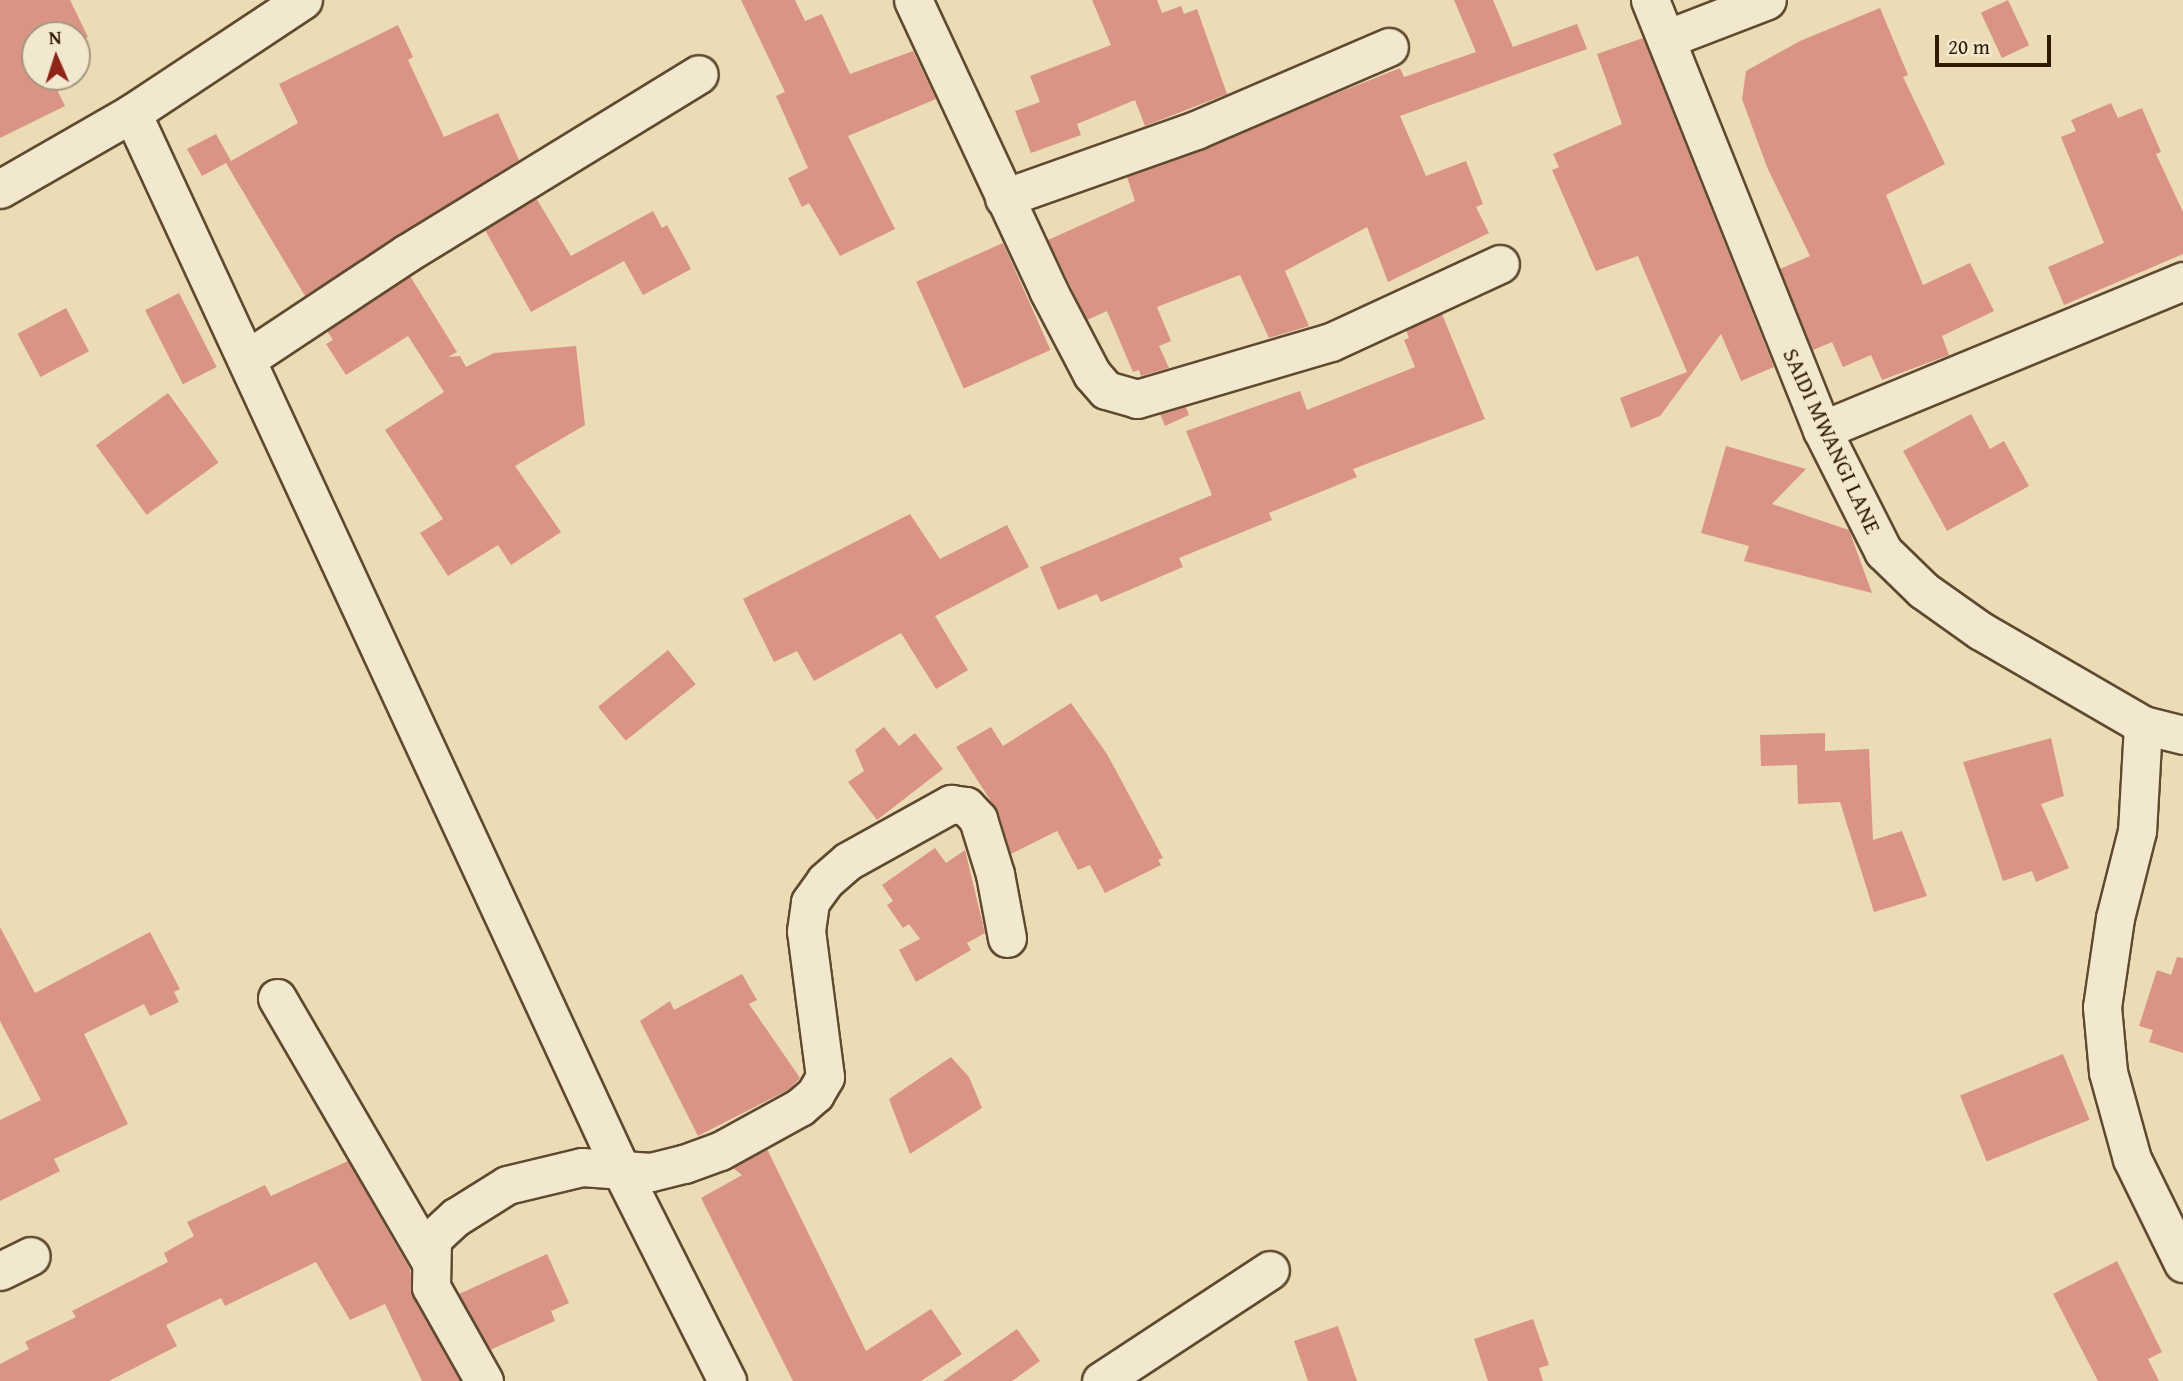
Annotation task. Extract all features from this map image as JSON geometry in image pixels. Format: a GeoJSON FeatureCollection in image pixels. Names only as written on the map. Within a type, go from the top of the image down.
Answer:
{"type":"FeatureCollection","features":[{"type":"Feature","properties":{"kind":"street"},"geometry":{"type":"LineString","coordinates":[[913,0],[1004,198],[1092,374],[1106,390],[1126,399],[1331,342],[1500,264]]}},
{"type":"Feature","properties":{"kind":"street","name":"SAIDI MWANGI LANE"},"geometry":{"type":"LineString","coordinates":[[1650,0],[1822,430],[1883,551],[1923,590],[1981,631],[2143,725],[2183,735]]}},
{"type":"Feature","properties":{"kind":"street"},"geometry":{"type":"LineString","coordinates":[[1666,39],[1766,0]]}},
{"type":"Feature","properties":{"kind":"street"},"geometry":{"type":"LineString","coordinates":[[0,188],[132,113],[300,1]]}},
{"type":"Feature","properties":{"kind":"street"},"geometry":{"type":"LineString","coordinates":[[1004,198],[1196,130],[1389,47]]}},
{"type":"Feature","properties":{"kind":"street"},"geometry":{"type":"LineString","coordinates":[[247,359],[407,253],[699,74]]}},
{"type":"Feature","properties":{"kind":"street"},"geometry":{"type":"LineString","coordinates":[[132,113],[622,1172],[727,1381]]}},
{"type":"Feature","properties":{"kind":"street"},"geometry":{"type":"LineString","coordinates":[[1822,430],[2183,281]]}},
{"type":"Feature","properties":{"kind":"street"},"geometry":{"type":"LineString","coordinates":[[2143,725],[2137,831],[2115,918],[2102,1007],[2108,1072],[2132,1159],[2183,1263]]}},
{"type":"Feature","properties":{"kind":"street"},"geometry":{"type":"LineString","coordinates":[[484,1381],[432,1287],[429,1259],[432,1238],[456,1217],[507,1185],[582,1167],[651,1172],[720,1151],[815,1094],[825,1077],[806,931],[810,902],[825,881],[848,861],[951,804],[966,806],[978,819],[995,874],[1007,938]]}},
{"type":"Feature","properties":{"kind":"street"},"geometry":{"type":"LineString","coordinates":[[277,998],[429,1259]]}},
{"type":"Feature","properties":{"kind":"street"},"geometry":{"type":"LineString","coordinates":[[1101,1381],[1270,1270]]}},
{"type":"Feature","properties":{"kind":"building"},"geometry":{"type":"Polygon","coordinates":[[[0,0],[70,0],[80,21],[21,21],[21,91],[58,91],[65,106],[0,138],[0,0]]]}},
{"type":"Feature","properties":{"kind":"building"},"geometry":{"type":"Polygon","coordinates":[[[741,0],[795,0],[805,21],[822,14],[850,74],[913,51],[936,99],[848,136],[895,229],[840,256],[809,203],[802,207],[788,178],[808,168],[776,96],[785,92],[741,0]]]}},
{"type":"Feature","properties":{"kind":"building"},"geometry":{"type":"Polygon","coordinates":[[[1092,0],[1157,0],[1162,13],[1181,6],[1184,14],[1197,9],[1227,94],[1145,126],[1135,100],[1077,124],[1081,135],[1031,153],[1015,111],[1040,102],[1030,76],[1111,45],[1092,0]]]}},
{"type":"Feature","properties":{"kind":"building"},"geometry":{"type":"Polygon","coordinates":[[[1454,0],[1493,0],[1513,47],[1577,24],[1587,49],[1400,116],[1426,176],[1466,161],[1483,204],[1476,207],[1489,233],[1388,282],[1367,227],[1285,271],[1309,326],[1269,338],[1240,275],[1157,307],[1171,341],[1159,346],[1169,368],[1141,376],[1139,370],[1133,372],[1107,311],[1087,320],[1048,240],[1135,201],[1127,177],[1400,68],[1404,77],[1476,52],[1454,0]]]}},
{"type":"Feature","properties":{"kind":"building"},"geometry":{"type":"Polygon","coordinates":[[[2008,0],[2029,45],[2002,58],[1981,13],[2008,0]]]}},
{"type":"Feature","properties":{"kind":"building"},"geometry":{"type":"Polygon","coordinates":[[[1880,8],[1908,75],[1903,77],[1945,164],[1886,195],[1923,285],[1970,263],[1994,311],[1942,336],[1949,355],[1882,380],[1871,355],[1843,367],[1832,342],[1813,350],[1780,269],[1810,256],[1767,167],[1742,99],[1746,71],[1800,41],[1880,8]]]}},
{"type":"Feature","properties":{"kind":"building"},"geometry":{"type":"Polygon","coordinates":[[[398,25],[413,57],[408,60],[444,137],[498,113],[519,160],[305,296],[226,163],[202,176],[187,149],[216,134],[231,161],[298,123],[279,84],[398,25]]]}},
{"type":"Feature","properties":{"kind":"building"},"geometry":{"type":"Polygon","coordinates":[[[1643,38],[1774,367],[1741,381],[1721,334],[1660,416],[1631,428],[1620,398],[1687,372],[1638,256],[1596,271],[1552,170],[1559,167],[1553,154],[1622,124],[1597,54],[1643,38]]]}},
{"type":"Feature","properties":{"kind":"building"},"geometry":{"type":"Polygon","coordinates":[[[2111,103],[2118,118],[2142,108],[2161,152],[2156,154],[2183,212],[2183,254],[2064,305],[2048,267],[2104,243],[2061,137],[2076,131],[2071,120],[2111,103]]]}},
{"type":"Feature","properties":{"kind":"building"},"geometry":{"type":"Polygon","coordinates":[[[536,198],[571,256],[653,211],[662,228],[667,225],[691,269],[643,295],[624,261],[531,312],[485,230],[536,198]]]}},
{"type":"Feature","properties":{"kind":"building"},"geometry":{"type":"Polygon","coordinates":[[[1003,243],[1051,350],[964,389],[916,282],[1003,243]]]}},
{"type":"Feature","properties":{"kind":"building"},"geometry":{"type":"Polygon","coordinates":[[[410,276],[457,352],[448,357],[460,356],[466,367],[494,353],[576,346],[585,425],[515,466],[561,532],[511,565],[498,545],[448,576],[420,533],[443,519],[385,430],[444,392],[408,336],[346,375],[326,344],[333,340],[327,331],[410,276]]]}},
{"type":"Feature","properties":{"kind":"building"},"geometry":{"type":"Polygon","coordinates":[[[179,293],[217,367],[183,384],[145,310],[179,293]]]}},
{"type":"Feature","properties":{"kind":"building"},"geometry":{"type":"Polygon","coordinates":[[[66,308],[89,351],[40,377],[17,334],[66,308]]]}},
{"type":"Feature","properties":{"kind":"building"},"geometry":{"type":"Polygon","coordinates":[[[1442,314],[1485,419],[1353,469],[1357,477],[1269,513],[1272,520],[1179,558],[1183,567],[1101,602],[1097,594],[1058,610],[1040,567],[1212,495],[1186,431],[1300,391],[1307,410],[1415,367],[1404,340],[1409,338],[1406,330],[1442,314]]]}},
{"type":"Feature","properties":{"kind":"building"},"geometry":{"type":"Polygon","coordinates":[[[168,393],[219,463],[147,515],[96,445],[168,393]]]}},
{"type":"Feature","properties":{"kind":"building"},"geometry":{"type":"Polygon","coordinates":[[[1186,407],[1189,415],[1165,426],[1160,414],[1186,407]]]}},
{"type":"Feature","properties":{"kind":"building"},"geometry":{"type":"Polygon","coordinates":[[[1971,414],[1990,449],[2004,441],[2029,486],[1947,531],[1903,451],[1971,414]]]}},
{"type":"Feature","properties":{"kind":"building"},"geometry":{"type":"Polygon","coordinates":[[[1726,446],[1806,469],[1772,504],[1849,530],[1872,593],[1744,561],[1749,546],[1701,533],[1726,446]]]}},
{"type":"Feature","properties":{"kind":"building"},"geometry":{"type":"Polygon","coordinates":[[[910,514],[940,559],[1007,525],[1029,567],[935,616],[968,670],[936,689],[901,633],[814,681],[797,651],[774,662],[743,599],[910,514]]]}},
{"type":"Feature","properties":{"kind":"building"},"geometry":{"type":"Polygon","coordinates":[[[668,650],[696,684],[626,741],[598,707],[668,650]]]}},
{"type":"Feature","properties":{"kind":"building"},"geometry":{"type":"Polygon","coordinates":[[[1071,703],[1107,754],[1163,858],[1158,860],[1161,865],[1105,893],[1090,865],[1078,870],[1057,831],[1011,854],[998,812],[956,747],[991,727],[1003,746],[1071,703]]]}},
{"type":"Feature","properties":{"kind":"building"},"geometry":{"type":"Polygon","coordinates":[[[884,727],[899,746],[915,733],[943,769],[877,820],[848,782],[864,771],[855,750],[884,727]]]}},
{"type":"Feature","properties":{"kind":"building"},"geometry":{"type":"Polygon","coordinates":[[[1825,733],[1825,751],[1869,749],[1873,840],[1902,831],[1927,896],[1874,912],[1840,802],[1798,804],[1797,765],[1761,766],[1760,735],[1825,733]]]}},
{"type":"Feature","properties":{"kind":"building"},"geometry":{"type":"Polygon","coordinates":[[[2051,738],[2064,796],[2041,804],[2069,868],[2036,882],[2032,871],[2003,881],[1963,762],[2051,738]]]}},
{"type":"Feature","properties":{"kind":"building"},"geometry":{"type":"Polygon","coordinates":[[[935,848],[946,863],[965,850],[985,933],[967,943],[971,950],[916,982],[899,950],[920,939],[909,924],[903,928],[887,905],[893,901],[882,885],[935,848]]]}},
{"type":"Feature","properties":{"kind":"building"},"geometry":{"type":"Polygon","coordinates":[[[0,927],[35,993],[150,932],[180,989],[174,992],[179,1002],[150,1016],[144,1004],[84,1034],[128,1124],[54,1159],[60,1171],[0,1201],[0,1120],[41,1100],[0,1021],[0,927]]]}},
{"type":"Feature","properties":{"kind":"building"},"geometry":{"type":"Polygon","coordinates":[[[2177,957],[2183,958],[2183,1053],[2149,1042],[2153,1030],[2139,1026],[2157,970],[2171,975],[2177,957]]]}},
{"type":"Feature","properties":{"kind":"building"},"geometry":{"type":"Polygon","coordinates":[[[742,974],[757,1000],[749,1004],[800,1078],[788,1090],[698,1136],[640,1021],[670,1001],[674,1010],[742,974]]]}},
{"type":"Feature","properties":{"kind":"building"},"geometry":{"type":"Polygon","coordinates":[[[2063,1054],[2090,1120],[1987,1161],[1960,1096],[2063,1054]]]}},
{"type":"Feature","properties":{"kind":"building"},"geometry":{"type":"Polygon","coordinates":[[[951,1057],[969,1077],[982,1108],[910,1154],[889,1099],[951,1057]]]}},
{"type":"Feature","properties":{"kind":"building"},"geometry":{"type":"Polygon","coordinates":[[[767,1149],[866,1351],[931,1309],[962,1354],[921,1381],[793,1381],[701,1198],[742,1175],[733,1168],[767,1149]]]}},
{"type":"Feature","properties":{"kind":"building"},"geometry":{"type":"Polygon","coordinates":[[[348,1161],[410,1269],[413,1297],[460,1381],[422,1381],[385,1304],[350,1320],[316,1262],[225,1306],[221,1298],[166,1325],[177,1346],[109,1381],[0,1381],[0,1364],[29,1349],[25,1342],[76,1317],[72,1311],[168,1262],[164,1253],[194,1236],[187,1222],[265,1185],[271,1196],[348,1161]]]}},
{"type":"Feature","properties":{"kind":"building"},"geometry":{"type":"Polygon","coordinates":[[[547,1254],[569,1303],[551,1311],[555,1321],[490,1350],[459,1294],[547,1254]]]}},
{"type":"Feature","properties":{"kind":"building"},"geometry":{"type":"Polygon","coordinates":[[[2117,1261],[2162,1352],[2148,1359],[2159,1381],[2098,1381],[2053,1294],[2117,1261]]]}},
{"type":"Feature","properties":{"kind":"building"},"geometry":{"type":"Polygon","coordinates":[[[1533,1319],[1549,1365],[1539,1368],[1543,1381],[1488,1381],[1474,1339],[1533,1319]]]}},
{"type":"Feature","properties":{"kind":"building"},"geometry":{"type":"Polygon","coordinates":[[[1338,1326],[1357,1381],[1308,1381],[1294,1341],[1338,1326]]]}},
{"type":"Feature","properties":{"kind":"building"},"geometry":{"type":"Polygon","coordinates":[[[1017,1329],[1040,1361],[1012,1381],[943,1381],[1017,1329]]]}}]}
